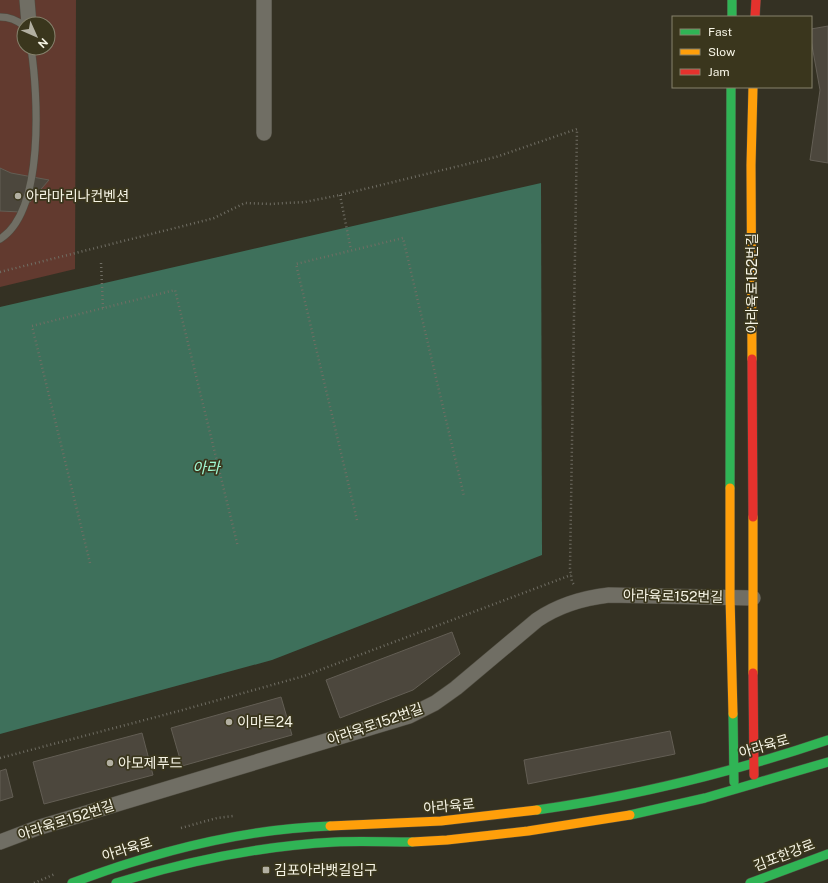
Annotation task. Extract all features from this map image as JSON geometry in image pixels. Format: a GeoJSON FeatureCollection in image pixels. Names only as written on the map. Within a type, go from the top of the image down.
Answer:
{"type":"FeatureCollection","features":[{"type":"Feature","properties":{"kind":"main road"},"geometry":{"type":"LineString","coordinates":[[732,0],[732,16]]}},
{"type":"Feature","properties":{"kind":"main road"},"geometry":{"type":"LineString","coordinates":[[755,16],[756,0]]}},
{"type":"Feature","properties":{"kind":"main road","name":"아라육로152번길"},"geometry":{"type":"LineString","coordinates":[[731,88],[730,597],[734,789]]}},
{"type":"Feature","properties":{"kind":"main road","name":"아라육로152번길"},"geometry":{"type":"LineString","coordinates":[[753,88],[751,165],[752,598],[755,784]]}},
{"type":"Feature","properties":{"kind":"main road","name":"아라육로"},"geometry":{"type":"LineString","coordinates":[[72,883],[111,868],[150,856],[204,843],[276,830],[326,826],[430,822],[501,815],[576,804],[709,776],[803,749],[828,740]]}},
{"type":"Feature","properties":{"kind":"main road","name":"아라육로"},"geometry":{"type":"LineString","coordinates":[[116,883],[185,864],[266,849],[336,842],[446,841],[607,820],[665,808],[755,784],[828,762]]}},
{"type":"Feature","properties":{"kind":"main road","name":"김포한강로"},"geometry":{"type":"LineString","coordinates":[[750,883],[828,854]]}},
{"type":"Feature","properties":{"kind":"street"},"geometry":{"type":"LineString","coordinates":[[27,0],[28,16]]}},
{"type":"Feature","properties":{"kind":"street"},"geometry":{"type":"LineString","coordinates":[[264,0],[264,133]]}},
{"type":"Feature","properties":{"kind":"street","name":"아라육로152번길"},"geometry":{"type":"LineString","coordinates":[[0,842],[37,828],[409,716],[446,696],[537,620],[558,607],[582,600],[609,595],[752,598]]}},
{"type":"Feature","properties":{"kind":"lane"},"geometry":{"type":"LineString","coordinates":[[0,17],[5,17],[16,21]]}},
{"type":"Feature","properties":{"kind":"lane"},"geometry":{"type":"LineString","coordinates":[[0,239],[9,232],[20,216],[31,174],[37,124],[32,56]]}},
{"type":"Feature","properties":{"kind":"path"},"geometry":{"type":"LineString","coordinates":[[0,272],[214,218],[245,203],[270,204],[304,202],[340,195],[496,158],[577,129],[571,575],[572,582],[582,600]]}},
{"type":"Feature","properties":{"kind":"path"},"geometry":{"type":"LineString","coordinates":[[340,195],[351,250]]}},
{"type":"Feature","properties":{"kind":"path"},"geometry":{"type":"LineString","coordinates":[[357,520],[296,264],[402,238],[464,496]]}},
{"type":"Feature","properties":{"kind":"path"},"geometry":{"type":"LineString","coordinates":[[101,263],[103,308]]}},
{"type":"Feature","properties":{"kind":"path"},"geometry":{"type":"LineString","coordinates":[[90,563],[32,326],[174,290],[238,547]]}},
{"type":"Feature","properties":{"kind":"path"},"geometry":{"type":"LineString","coordinates":[[0,758],[179,711],[304,676],[571,575]]}},
{"type":"Feature","properties":{"kind":"shaded area"},"geometry":{"type":"Polygon","coordinates":[[[0,0],[76,0],[75,269],[0,287],[0,0]]]}},
{"type":"Feature","properties":{"kind":"water","name":"아라"},"geometry":{"type":"Polygon","coordinates":[[[541,183],[542,555],[272,660],[0,734],[0,307],[541,183]]]}},
{"type":"Feature","properties":{"kind":"building"},"geometry":{"type":"Polygon","coordinates":[[[828,26],[828,163],[810,160],[820,90],[812,46],[812,29],[828,26]]]}},
{"type":"Feature","properties":{"kind":"building","name":"아라마리나컨벤션"},"geometry":{"type":"Polygon","coordinates":[[[0,168],[11,173],[49,180],[21,212],[0,211],[0,168]]]}},
{"type":"Feature","properties":{"kind":"building"},"geometry":{"type":"Polygon","coordinates":[[[452,632],[460,654],[413,690],[340,718],[326,680],[452,632]]]}},
{"type":"Feature","properties":{"kind":"building"},"geometry":{"type":"Polygon","coordinates":[[[281,697],[292,735],[182,766],[171,728],[281,697]]]}},
{"type":"Feature","properties":{"kind":"building"},"geometry":{"type":"Polygon","coordinates":[[[670,731],[675,754],[528,784],[524,760],[670,731]]]}},
{"type":"Feature","properties":{"kind":"building"},"geometry":{"type":"Polygon","coordinates":[[[142,733],[153,775],[44,804],[33,762],[142,733]]]}},
{"type":"Feature","properties":{"kind":"building"},"geometry":{"type":"Polygon","coordinates":[[[6,769],[13,797],[0,801],[0,771],[6,769]]]}},
{"type":"Feature","properties":{"kind":"traffic: fast"},"geometry":{"type":"LineString","coordinates":[[732,0],[732,16]]}},
{"type":"Feature","properties":{"kind":"traffic: fast"},"geometry":{"type":"LineString","coordinates":[[730,488],[731,88]]}},
{"type":"Feature","properties":{"kind":"traffic: fast"},"geometry":{"type":"LineString","coordinates":[[733,714],[734,782]]}},
{"type":"Feature","properties":{"kind":"traffic: fast"},"geometry":{"type":"LineString","coordinates":[[537,810],[611,798],[684,782],[720,773],[828,740]]}},
{"type":"Feature","properties":{"kind":"traffic: fast"},"geometry":{"type":"LineString","coordinates":[[630,815],[705,798],[828,762]]}},
{"type":"Feature","properties":{"kind":"traffic: fast"},"geometry":{"type":"LineString","coordinates":[[72,883],[135,861],[199,844],[264,832],[330,826]]}},
{"type":"Feature","properties":{"kind":"traffic: fast"},"geometry":{"type":"LineString","coordinates":[[116,883],[197,861],[280,847],[335,842],[412,842]]}},
{"type":"Feature","properties":{"kind":"traffic: fast"},"geometry":{"type":"LineString","coordinates":[[750,883],[828,854]]}},
{"type":"Feature","properties":{"kind":"traffic: slow"},"geometry":{"type":"LineString","coordinates":[[752,359],[751,165],[753,88]]}},
{"type":"Feature","properties":{"kind":"traffic: slow"},"geometry":{"type":"LineString","coordinates":[[730,488],[730,597],[733,714]]}},
{"type":"Feature","properties":{"kind":"traffic: slow"},"geometry":{"type":"LineString","coordinates":[[753,517],[753,673]]}},
{"type":"Feature","properties":{"kind":"traffic: slow"},"geometry":{"type":"LineString","coordinates":[[330,826],[441,821],[537,810]]}},
{"type":"Feature","properties":{"kind":"traffic: slow"},"geometry":{"type":"LineString","coordinates":[[412,842],[447,840],[528,831],[630,815]]}},
{"type":"Feature","properties":{"kind":"traffic: jam"},"geometry":{"type":"LineString","coordinates":[[755,16],[756,0]]}},
{"type":"Feature","properties":{"kind":"traffic: jam"},"geometry":{"type":"LineString","coordinates":[[752,359],[753,517]]}},
{"type":"Feature","properties":{"kind":"traffic: jam"},"geometry":{"type":"LineString","coordinates":[[753,673],[754,775]]}},
{"type":"Feature","properties":{"kind":"place","name":"아라마리나컨벤션"},"geometry":{"type":"Point","coordinates":[18,196]}},
{"type":"Feature","properties":{"kind":"place","name":"이마트24"},"geometry":{"type":"Point","coordinates":[229,722]}},
{"type":"Feature","properties":{"kind":"place","name":"아모제푸드"},"geometry":{"type":"Point","coordinates":[110,763]}},
{"type":"Feature","properties":{"kind":"place","name":"김포아라뱃길입구"},"geometry":{"type":"Point","coordinates":[266,870]}}]}
